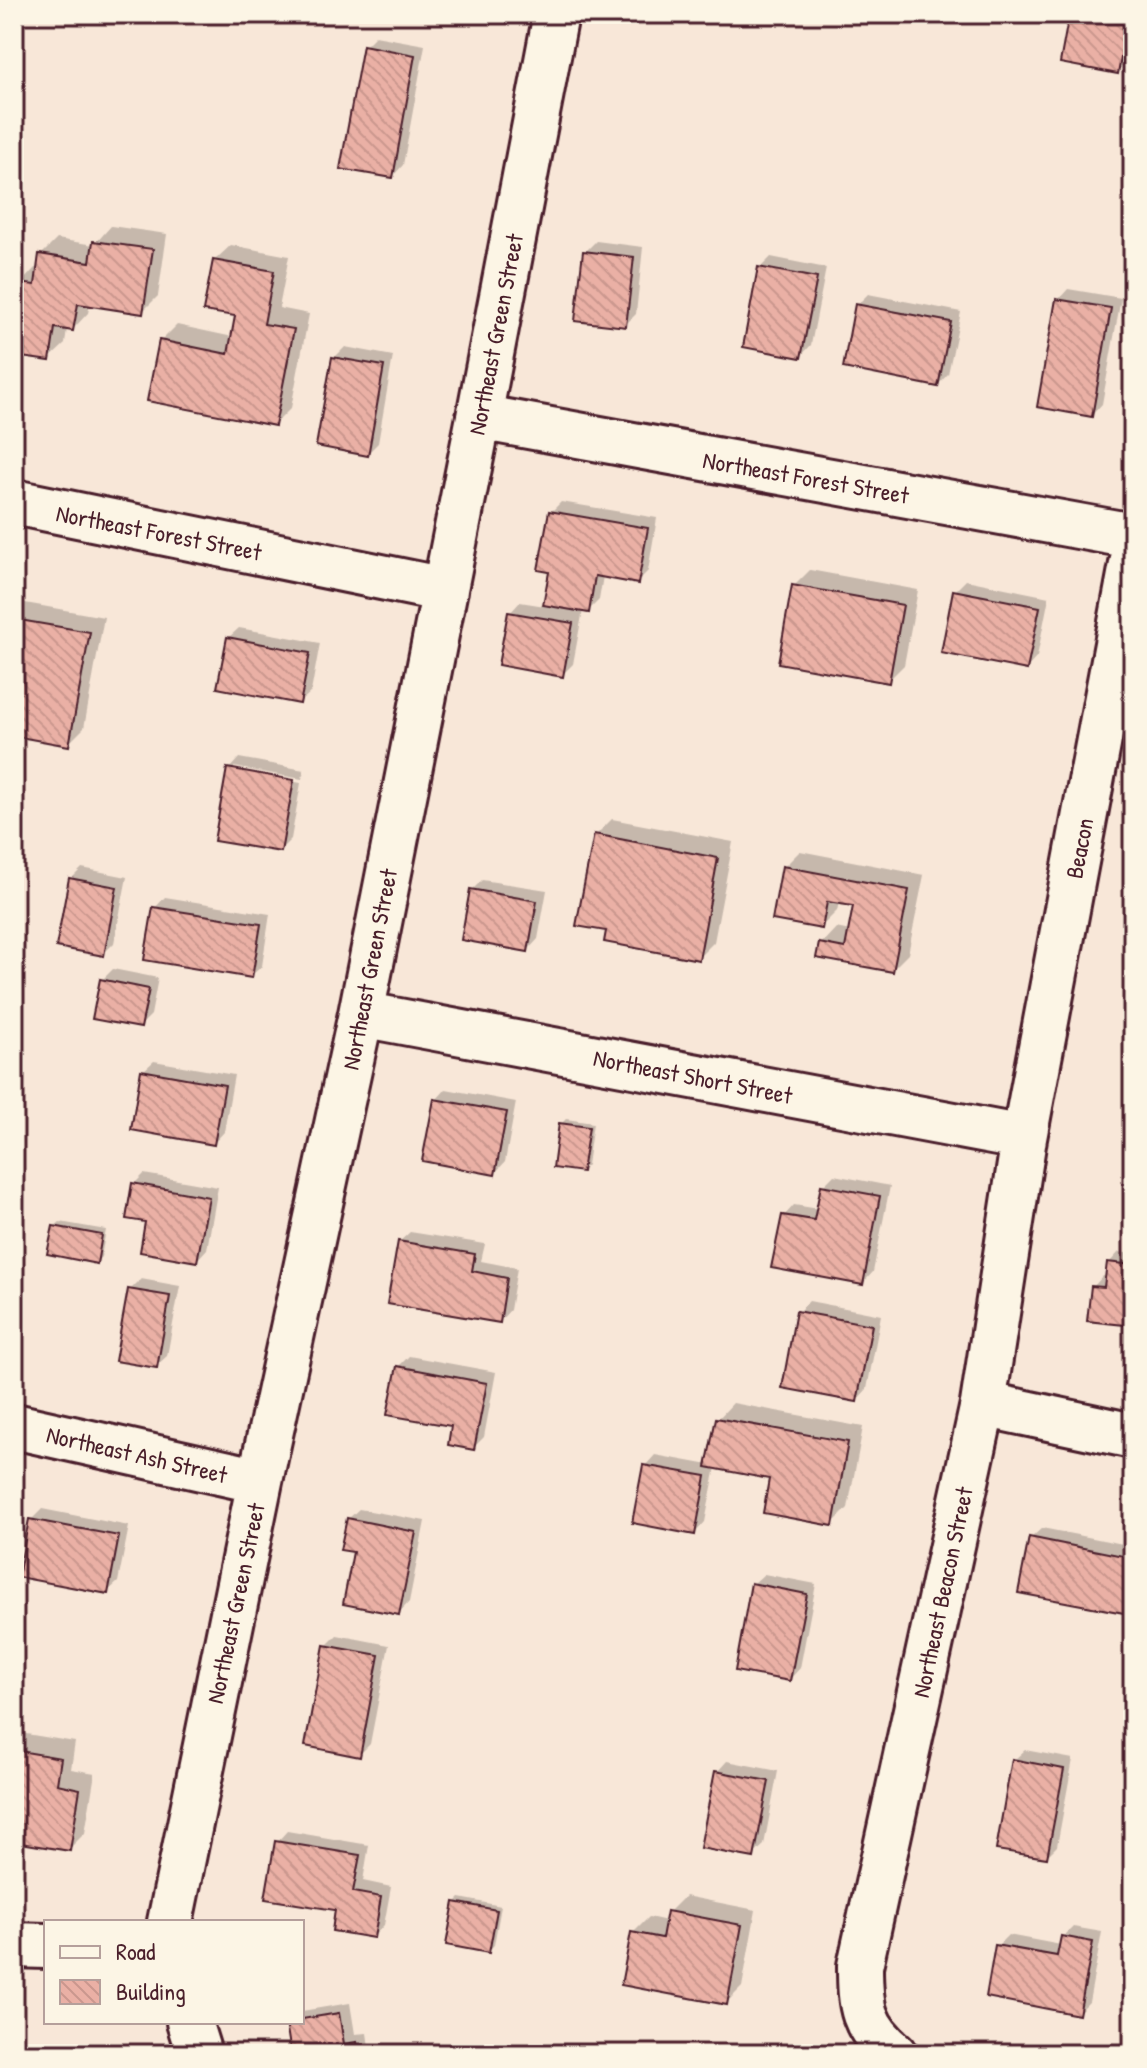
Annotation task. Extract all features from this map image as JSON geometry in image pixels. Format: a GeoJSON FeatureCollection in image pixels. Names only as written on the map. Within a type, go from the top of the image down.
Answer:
{"type":"FeatureCollection","features":[{"type":"Feature","properties":{"kind":"street","name":"Northeast Green Street"},"geometry":{"type":"LineString","coordinates":[[170,1920],[260,1481],[361,1014],[556,14]]}},
{"type":"Feature","properties":{"kind":"street","name":"Northeast Forest Street"},"geometry":{"type":"LineString","coordinates":[[479,417],[1133,536]]}},
{"type":"Feature","properties":{"kind":"street","name":"Northeast Forest Street"},"geometry":{"type":"LineString","coordinates":[[14,502],[445,590]]}},
{"type":"Feature","properties":{"kind":"street","name":"Beacon"},"geometry":{"type":"LineString","coordinates":[[1024,1138],[1133,559]]}},
{"type":"Feature","properties":{"kind":"street","name":"Northeast Short Street"},"geometry":{"type":"LineString","coordinates":[[361,1014],[1024,1138]]}},
{"type":"Feature","properties":{"kind":"street","name":"Northeast Beacon Street"},"geometry":{"type":"LineString","coordinates":[[887,2047],[866,2020],[860,2001],[860,1966],[983,1404],[1024,1138]]}},
{"type":"Feature","properties":{"kind":"street"},"geometry":{"type":"LineString","coordinates":[[983,1404],[1133,1436]]}},
{"type":"Feature","properties":{"kind":"street","name":"Northeast Ash Street"},"geometry":{"type":"LineString","coordinates":[[14,1426],[260,1481]]}},
{"type":"Feature","properties":{"kind":"street"},"geometry":{"type":"LineString","coordinates":[[14,1945],[44,1946]]}},
{"type":"Feature","properties":{"kind":"street"},"geometry":{"type":"LineString","coordinates":[[190,2024],[199,2054]]}},
{"type":"Feature","properties":{"kind":"building"},"geometry":{"type":"Polygon","coordinates":[[[1069,14],[1129,14],[1118,74],[1060,63],[1069,14]]]}},
{"type":"Feature","properties":{"kind":"building"},"geometry":{"type":"Polygon","coordinates":[[[363,45],[415,55],[393,178],[340,169],[363,45]]]}},
{"type":"Feature","properties":{"kind":"building"},"geometry":{"type":"Polygon","coordinates":[[[93,241],[153,249],[143,314],[78,304],[73,331],[55,328],[50,361],[14,356],[14,307],[18,283],[35,285],[39,254],[90,262],[93,241]]]}},
{"type":"Feature","properties":{"kind":"building"},"geometry":{"type":"Polygon","coordinates":[[[583,251],[634,257],[626,327],[575,321],[583,251]]]}},
{"type":"Feature","properties":{"kind":"building"},"geometry":{"type":"Polygon","coordinates":[[[213,260],[274,271],[264,324],[294,329],[275,426],[147,401],[159,340],[228,354],[235,316],[203,311],[213,260]]]}},
{"type":"Feature","properties":{"kind":"building"},"geometry":{"type":"Polygon","coordinates":[[[758,267],[817,278],[801,358],[743,347],[758,267]]]}},
{"type":"Feature","properties":{"kind":"building"},"geometry":{"type":"Polygon","coordinates":[[[1056,299],[1111,308],[1092,417],[1037,407],[1056,299]]]}},
{"type":"Feature","properties":{"kind":"building"},"geometry":{"type":"Polygon","coordinates":[[[855,304],[951,322],[938,387],[843,368],[855,304]]]}},
{"type":"Feature","properties":{"kind":"building"},"geometry":{"type":"Polygon","coordinates":[[[332,357],[384,366],[368,456],[316,446],[332,357]]]}},
{"type":"Feature","properties":{"kind":"building"},"geometry":{"type":"Polygon","coordinates":[[[549,511],[648,528],[638,584],[595,576],[589,613],[543,605],[549,572],[538,570],[549,511]]]}},
{"type":"Feature","properties":{"kind":"building"},"geometry":{"type":"Polygon","coordinates":[[[792,585],[903,605],[889,683],[778,663],[792,585]]]}},
{"type":"Feature","properties":{"kind":"building"},"geometry":{"type":"Polygon","coordinates":[[[953,590],[1040,607],[1027,670],[941,653],[953,590]]]}},
{"type":"Feature","properties":{"kind":"building"},"geometry":{"type":"Polygon","coordinates":[[[508,612],[573,623],[563,677],[498,665],[508,612]]]}},
{"type":"Feature","properties":{"kind":"building"},"geometry":{"type":"Polygon","coordinates":[[[14,619],[90,632],[69,746],[14,736],[14,619]]]}},
{"type":"Feature","properties":{"kind":"building"},"geometry":{"type":"Polygon","coordinates":[[[227,637],[310,653],[300,704],[217,688],[227,637]]]}},
{"type":"Feature","properties":{"kind":"building"},"geometry":{"type":"Polygon","coordinates":[[[227,768],[294,780],[281,852],[214,841],[227,768]]]}},
{"type":"Feature","properties":{"kind":"building"},"geometry":{"type":"Polygon","coordinates":[[[594,834],[718,858],[699,960],[604,942],[606,931],[576,926],[594,834]]]}},
{"type":"Feature","properties":{"kind":"building"},"geometry":{"type":"Polygon","coordinates":[[[782,866],[909,890],[893,972],[816,958],[819,943],[845,948],[853,906],[827,902],[822,929],[772,920],[782,866]]]}},
{"type":"Feature","properties":{"kind":"building"},"geometry":{"type":"Polygon","coordinates":[[[69,878],[117,887],[104,956],[56,947],[69,878]]]}},
{"type":"Feature","properties":{"kind":"building"},"geometry":{"type":"Polygon","coordinates":[[[470,889],[537,901],[528,952],[461,940],[470,889]]]}},
{"type":"Feature","properties":{"kind":"building"},"geometry":{"type":"Polygon","coordinates":[[[153,907],[261,924],[252,978],[144,960],[153,907]]]}},
{"type":"Feature","properties":{"kind":"building"},"geometry":{"type":"Polygon","coordinates":[[[100,979],[149,989],[141,1028],[92,1019],[100,979]]]}},
{"type":"Feature","properties":{"kind":"building"},"geometry":{"type":"Polygon","coordinates":[[[141,1070],[225,1085],[214,1145],[131,1130],[141,1070]]]}},
{"type":"Feature","properties":{"kind":"building"},"geometry":{"type":"Polygon","coordinates":[[[434,1099],[507,1112],[495,1175],[422,1161],[434,1099]]]}},
{"type":"Feature","properties":{"kind":"building"},"geometry":{"type":"Polygon","coordinates":[[[559,1123],[589,1127],[582,1172],[553,1168],[559,1123]]]}},
{"type":"Feature","properties":{"kind":"building"},"geometry":{"type":"Polygon","coordinates":[[[132,1183],[209,1197],[197,1262],[140,1252],[145,1222],[126,1219],[132,1183]]]}},
{"type":"Feature","properties":{"kind":"building"},"geometry":{"type":"Polygon","coordinates":[[[821,1185],[880,1196],[863,1285],[771,1268],[782,1215],[814,1220],[821,1185]]]}},
{"type":"Feature","properties":{"kind":"building"},"geometry":{"type":"Polygon","coordinates":[[[53,1226],[102,1235],[97,1264],[47,1254],[53,1226]]]}},
{"type":"Feature","properties":{"kind":"building"},"geometry":{"type":"Polygon","coordinates":[[[398,1241],[475,1254],[472,1271],[507,1278],[500,1323],[387,1304],[398,1241]]]}},
{"type":"Feature","properties":{"kind":"building"},"geometry":{"type":"Polygon","coordinates":[[[1107,1262],[1133,1265],[1133,1326],[1087,1321],[1091,1286],[1104,1287],[1107,1262]]]}},
{"type":"Feature","properties":{"kind":"building"},"geometry":{"type":"Polygon","coordinates":[[[128,1289],[170,1296],[157,1368],[115,1361],[128,1289]]]}},
{"type":"Feature","properties":{"kind":"building"},"geometry":{"type":"Polygon","coordinates":[[[796,1311],[872,1325],[857,1402],[782,1388],[796,1311]]]}},
{"type":"Feature","properties":{"kind":"building"},"geometry":{"type":"Polygon","coordinates":[[[397,1366],[487,1383],[474,1450],[448,1445],[451,1426],[387,1415],[397,1366]]]}},
{"type":"Feature","properties":{"kind":"building"},"geometry":{"type":"Polygon","coordinates":[[[716,1418],[848,1442],[833,1526],[763,1513],[769,1479],[706,1467],[716,1418]]]}},
{"type":"Feature","properties":{"kind":"building"},"geometry":{"type":"Polygon","coordinates":[[[643,1465],[706,1476],[695,1535],[632,1523],[643,1465]]]}},
{"type":"Feature","properties":{"kind":"building"},"geometry":{"type":"Polygon","coordinates":[[[347,1518],[416,1532],[399,1615],[343,1604],[353,1552],[340,1550],[347,1518]]]}},
{"type":"Feature","properties":{"kind":"building"},"geometry":{"type":"Polygon","coordinates":[[[29,1519],[119,1536],[108,1594],[18,1577],[29,1519]]]}},
{"type":"Feature","properties":{"kind":"building"},"geometry":{"type":"Polygon","coordinates":[[[1029,1537],[1133,1558],[1124,1613],[1018,1593],[1029,1537]]]}},
{"type":"Feature","properties":{"kind":"building"},"geometry":{"type":"Polygon","coordinates":[[[751,1583],[807,1594],[790,1681],[735,1671],[751,1583]]]}},
{"type":"Feature","properties":{"kind":"building"},"geometry":{"type":"Polygon","coordinates":[[[324,1645],[379,1655],[360,1757],[305,1746],[324,1645]]]}},
{"type":"Feature","properties":{"kind":"building"},"geometry":{"type":"Polygon","coordinates":[[[14,1750],[61,1758],[57,1784],[80,1789],[70,1851],[14,1842],[14,1750]]]}},
{"type":"Feature","properties":{"kind":"building"},"geometry":{"type":"Polygon","coordinates":[[[1012,1759],[1064,1769],[1047,1858],[996,1850],[1012,1759]]]}},
{"type":"Feature","properties":{"kind":"building"},"geometry":{"type":"Polygon","coordinates":[[[715,1771],[769,1781],[754,1858],[700,1848],[715,1771]]]}},
{"type":"Feature","properties":{"kind":"building"},"geometry":{"type":"Polygon","coordinates":[[[275,1841],[360,1855],[353,1892],[381,1897],[374,1938],[332,1931],[335,1910],[265,1899],[275,1841]]]}},
{"type":"Feature","properties":{"kind":"building"},"geometry":{"type":"Polygon","coordinates":[[[454,1902],[497,1910],[489,1953],[446,1945],[454,1902]]]}},
{"type":"Feature","properties":{"kind":"building"},"geometry":{"type":"Polygon","coordinates":[[[667,1911],[742,1925],[727,2005],[621,1985],[631,1932],[662,1938],[667,1911]]]}},
{"type":"Feature","properties":{"kind":"building"},"geometry":{"type":"Polygon","coordinates":[[[1061,1936],[1093,1942],[1079,2015],[986,1997],[995,1945],[1057,1956],[1061,1936]]]}},
{"type":"Feature","properties":{"kind":"building"},"geometry":{"type":"Polygon","coordinates":[[[339,2013],[344,2044],[357,2042],[359,2054],[291,2054],[286,2024],[304,2024],[304,2019],[339,2013]]]}}]}
